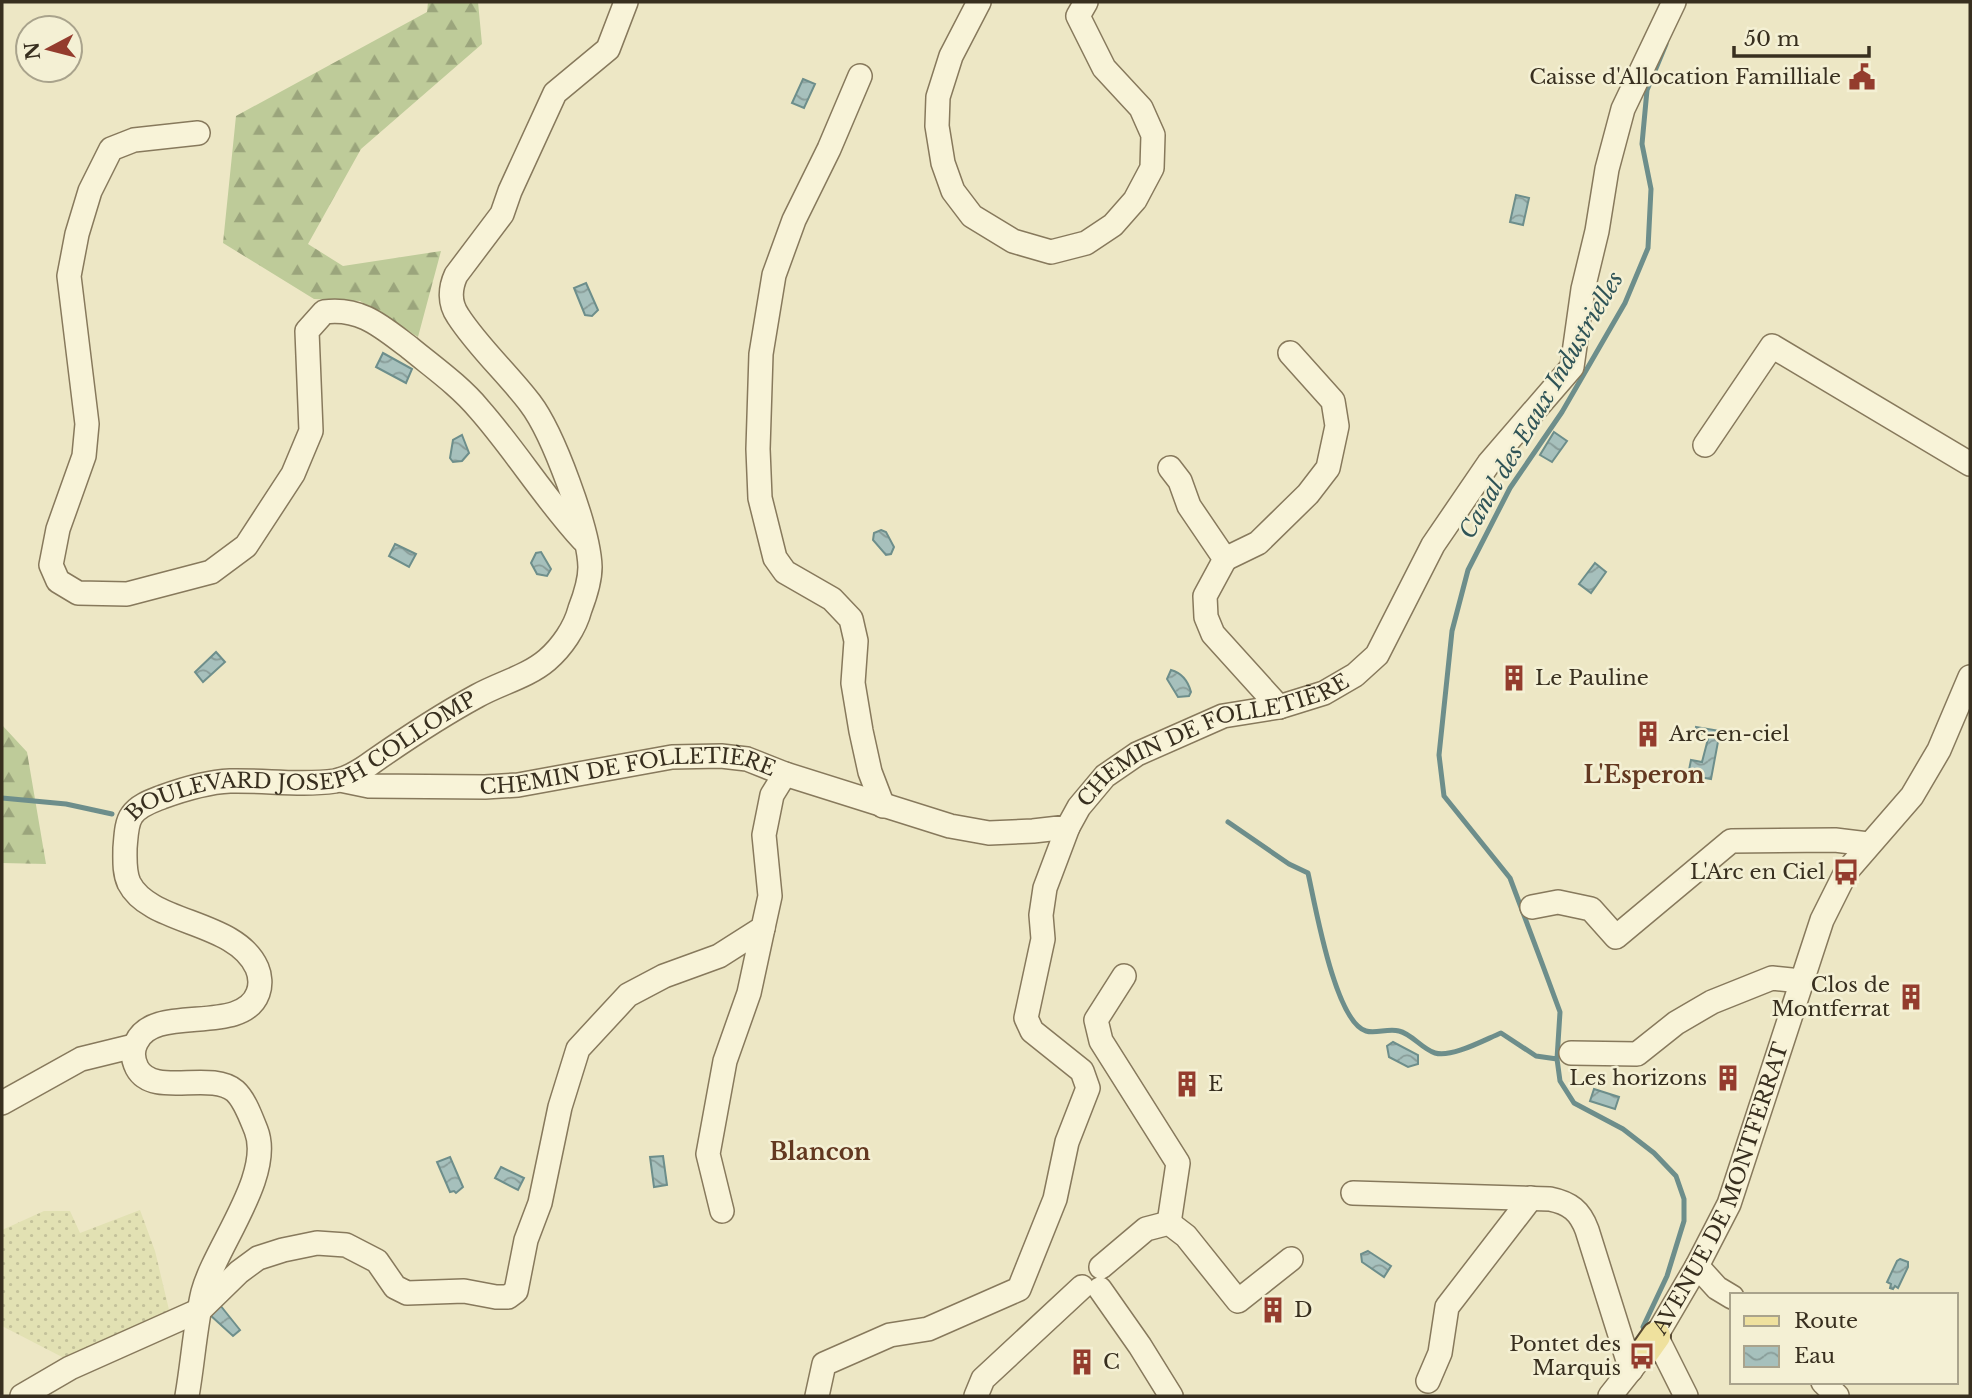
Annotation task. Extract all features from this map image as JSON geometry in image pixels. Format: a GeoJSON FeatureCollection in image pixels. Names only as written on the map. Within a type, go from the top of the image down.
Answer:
{"type":"FeatureCollection","features":[{"type":"Feature","properties":{"kind":"street","name":"BOULEVARD JOSEPH COLLOMP"},"geometry":{"type":"LineString","coordinates":[[134,1046],[142,1033],[163,1023],[231,1014],[252,1005],[261,989],[259,971],[247,951],[224,937],[142,899],[129,884],[124,865],[126,835],[131,816],[147,803],[180,790],[203,785],[227,781],[314,783],[340,780],[363,770],[447,713],[547,661],[566,638],[579,616],[590,570],[587,545],[557,452],[534,408],[455,313],[451,286],[456,275],[502,214],[555,93],[608,49],[626,2]]}},
{"type":"Feature","properties":{"kind":"street"},"geometry":{"type":"LineString","coordinates":[[979,2],[951,57],[938,97],[937,126],[943,163],[953,191],[972,216],[1013,241],[1051,252],[1086,243],[1113,225],[1135,200],[1152,168],[1153,135],[1141,108],[1104,68],[1079,16],[1086,2]]}},
{"type":"Feature","properties":{"kind":"street","name":"CHEMIN DE FOLLETIÈRE"},"geometry":{"type":"LineString","coordinates":[[340,780],[369,786],[518,785],[671,757],[721,756],[747,759],[785,775],[950,826],[989,833],[1068,827],[1079,807],[1105,776],[1137,754],[1223,716],[1279,707],[1324,693],[1355,676],[1377,655],[1433,545],[1489,463],[1572,367],[1583,289],[1597,230],[1607,169],[1623,109],[1674,2]]}},
{"type":"Feature","properties":{"kind":"street"},"geometry":{"type":"LineString","coordinates":[[860,76],[829,149],[794,220],[774,275],[761,354],[758,449],[760,498],[775,558],[785,572],[832,599],[851,619],[856,641],[853,683],[861,731],[870,772],[883,806]]}},
{"type":"Feature","properties":{"kind":"street"},"geometry":{"type":"LineString","coordinates":[[198,133],[134,140],[111,149],[90,191],[77,234],[69,276],[71,310],[87,424],[84,456],[58,529],[51,565],[58,581],[78,593],[127,594],[212,572],[246,546],[293,474],[311,431],[307,331],[324,312],[343,309],[379,324],[477,406],[522,461],[561,516],[587,545]]}},
{"type":"Feature","properties":{"kind":"street"},"geometry":{"type":"LineString","coordinates":[[1705,444],[1772,346],[1970,464]]}},
{"type":"Feature","properties":{"kind":"street"},"geometry":{"type":"LineString","coordinates":[[1279,707],[1213,634],[1206,617],[1205,596],[1225,559],[1258,543],[1308,494],[1328,468],[1337,426],[1333,401],[1290,353]]}},
{"type":"Feature","properties":{"kind":"street"},"geometry":{"type":"LineString","coordinates":[[1170,468],[1180,481],[1189,506],[1225,559]]}},
{"type":"Feature","properties":{"kind":"street","name":"AVENUE DE MONTFERRAT"},"geometry":{"type":"LineString","coordinates":[[1610,1396],[1646,1349],[1698,1266],[1729,1204],[1822,920],[1846,872],[1912,796],[1939,750],[1970,679]]}},
{"type":"Feature","properties":{"kind":"street"},"geometry":{"type":"LineString","coordinates":[[722,1211],[708,1154],[725,1062],[749,993],[770,896],[764,835],[772,795],[785,775]]}},
{"type":"Feature","properties":{"kind":"street"},"geometry":{"type":"LineString","coordinates":[[817,1396],[824,1364],[890,1335],[928,1329],[1019,1289],[1055,1199],[1067,1142],[1088,1088],[1082,1071],[1032,1031],[1026,1018],[1043,939],[1041,915],[1045,888],[1068,827]]}},
{"type":"Feature","properties":{"kind":"street"},"geometry":{"type":"LineString","coordinates":[[1532,907],[1558,902],[1591,909],[1616,937],[1731,841],[1835,840],[1868,844]]}},
{"type":"Feature","properties":{"kind":"street"},"geometry":{"type":"LineString","coordinates":[[22,1396],[70,1368],[200,1310],[239,1272],[258,1258],[317,1243],[346,1245],[377,1261],[395,1287],[407,1293],[464,1292],[508,1297],[516,1291],[526,1240],[540,1203],[560,1107],[578,1049],[599,1023],[628,995],[664,976],[719,956],[763,928]]}},
{"type":"Feature","properties":{"kind":"street"},"geometry":{"type":"LineString","coordinates":[[1124,976],[1096,1020],[1101,1041],[1178,1163],[1169,1223]]}},
{"type":"Feature","properties":{"kind":"street"},"geometry":{"type":"LineString","coordinates":[[1571,1053],[1637,1054],[1676,1023],[1712,1002],[1772,978],[1801,981]]}},
{"type":"Feature","properties":{"kind":"street"},"geometry":{"type":"LineString","coordinates":[[2,1103],[81,1059],[134,1046],[134,1062],[141,1074],[155,1081],[211,1083],[234,1090],[247,1109],[259,1136],[259,1166],[204,1290],[187,1396]]}},
{"type":"Feature","properties":{"kind":"street"},"geometry":{"type":"LineString","coordinates":[[1353,1193],[1531,1198],[1563,1202],[1576,1209],[1583,1218],[1646,1349],[1686,1396]]}},
{"type":"Feature","properties":{"kind":"street"},"geometry":{"type":"LineString","coordinates":[[1428,1381],[1440,1353],[1447,1307],[1531,1198]]}},
{"type":"Feature","properties":{"kind":"street"},"geometry":{"type":"LineString","coordinates":[[1169,1223],[1186,1236],[1238,1301],[1291,1259]]}},
{"type":"Feature","properties":{"kind":"street"},"geometry":{"type":"LineString","coordinates":[[976,1396],[983,1379],[1094,1281],[1146,1229],[1169,1223]]}},
{"type":"Feature","properties":{"kind":"street"},"geometry":{"type":"LineString","coordinates":[[1698,1266],[1717,1288],[1730,1296]]}},
{"type":"Feature","properties":{"kind":"street"},"geometry":{"type":"LineString","coordinates":[[1094,1281],[1171,1396]]}},
{"type":"Feature","properties":{"kind":"green space"},"geometry":{"type":"Polygon","coordinates":[[[428,2],[478,2],[482,44],[361,149],[308,244],[343,266],[441,251],[418,337],[360,301],[314,299],[223,243],[236,116],[427,12],[428,2]]]}},
{"type":"Feature","properties":{"kind":"green space"},"geometry":{"type":"Polygon","coordinates":[[[2,725],[27,752],[46,864],[2,863],[2,725]]]}},
{"type":"Feature","properties":{"kind":"green space"},"geometry":{"type":"Polygon","coordinates":[[[140,1210],[155,1251],[170,1314],[64,1358],[2,1326],[2,1230],[44,1211],[70,1211],[80,1233],[140,1210]]]}},
{"type":"Feature","properties":{"kind":"water"},"geometry":{"type":"Polygon","coordinates":[[[803,79],[815,84],[804,108],[792,103],[803,79]]]}},
{"type":"Feature","properties":{"kind":"water"},"geometry":{"type":"Polygon","coordinates":[[[1516,195],[1529,198],[1523,225],[1510,222],[1516,195]]]}},
{"type":"Feature","properties":{"kind":"water"},"geometry":{"type":"Polygon","coordinates":[[[586,283],[598,310],[592,316],[585,315],[574,288],[586,283]]]}},
{"type":"Feature","properties":{"kind":"water"},"geometry":{"type":"Polygon","coordinates":[[[383,353],[412,369],[406,383],[376,367],[383,353]]]}},
{"type":"Feature","properties":{"kind":"water"},"geometry":{"type":"Polygon","coordinates":[[[1554,432],[1567,441],[1552,462],[1540,455],[1554,432]]]}},
{"type":"Feature","properties":{"kind":"water"},"geometry":{"type":"Polygon","coordinates":[[[462,435],[469,453],[462,461],[453,462],[450,458],[453,440],[462,435]]]}},
{"type":"Feature","properties":{"kind":"water"},"geometry":{"type":"Polygon","coordinates":[[[881,530],[886,532],[894,547],[891,554],[886,555],[873,540],[874,533],[881,530]]]}},
{"type":"Feature","properties":{"kind":"water"},"geometry":{"type":"Polygon","coordinates":[[[395,544],[416,554],[409,567],[389,556],[395,544]]]}},
{"type":"Feature","properties":{"kind":"water"},"geometry":{"type":"Polygon","coordinates":[[[541,552],[551,569],[547,576],[537,574],[531,563],[536,553],[541,552]]]}},
{"type":"Feature","properties":{"kind":"water"},"geometry":{"type":"Polygon","coordinates":[[[1595,563],[1606,572],[1591,593],[1579,584],[1595,563]]]}},
{"type":"Feature","properties":{"kind":"water"},"geometry":{"type":"Polygon","coordinates":[[[216,652],[225,662],[203,682],[195,672],[216,652]]]}},
{"type":"Feature","properties":{"kind":"water"},"geometry":{"type":"Polygon","coordinates":[[[1171,670],[1186,681],[1191,692],[1189,696],[1178,697],[1167,679],[1171,670]]]}},
{"type":"Feature","properties":{"kind":"water"},"geometry":{"type":"Polygon","coordinates":[[[1696,727],[1720,731],[1711,779],[1688,775],[1691,760],[1702,762],[1709,735],[1695,732],[1696,727]]]}},
{"type":"Feature","properties":{"kind":"water"},"geometry":{"type":"Polygon","coordinates":[[[1393,1042],[1418,1055],[1418,1064],[1408,1067],[1389,1057],[1387,1046],[1393,1042]]]}},
{"type":"Feature","properties":{"kind":"water"},"geometry":{"type":"Polygon","coordinates":[[[1594,1089],[1619,1097],[1615,1109],[1590,1101],[1594,1089]]]}},
{"type":"Feature","properties":{"kind":"water"},"geometry":{"type":"Polygon","coordinates":[[[663,1156],[667,1185],[654,1187],[650,1157],[663,1156]]]}},
{"type":"Feature","properties":{"kind":"water"},"geometry":{"type":"Polygon","coordinates":[[[450,1157],[463,1187],[456,1193],[450,1192],[437,1162],[450,1157]]]}},
{"type":"Feature","properties":{"kind":"water"},"geometry":{"type":"Polygon","coordinates":[[[501,1167],[524,1178],[518,1190],[495,1178],[501,1167]]]}},
{"type":"Feature","properties":{"kind":"water"},"geometry":{"type":"Polygon","coordinates":[[[1368,1251],[1391,1266],[1384,1277],[1362,1262],[1361,1254],[1368,1251]]]}},
{"type":"Feature","properties":{"kind":"water"},"geometry":{"type":"Polygon","coordinates":[[[1900,1259],[1908,1262],[1908,1267],[1898,1288],[1895,1286],[1893,1289],[1887,1282],[1900,1259]]]}},
{"type":"Feature","properties":{"kind":"water"},"geometry":{"type":"Polygon","coordinates":[[[220,1305],[240,1330],[233,1336],[209,1314],[220,1305]]]}},
{"type":"Feature","properties":{"kind":"waterway","name":"Canal des Eaux Industrielles"},"geometry":{"type":"LineString","coordinates":[[1646,1334],[1643,1327],[1667,1276],[1684,1221],[1684,1199],[1676,1176],[1654,1153],[1623,1129],[1574,1103],[1560,1081],[1557,1059],[1560,1012],[1543,966],[1510,878],[1444,796],[1439,755],[1452,631],[1468,570],[1510,488],[1562,412],[1625,303],[1648,248],[1651,189],[1642,144],[1647,90],[1666,44]]}},
{"type":"Feature","properties":{"kind":"waterway"},"geometry":{"type":"LineString","coordinates":[[2,798],[66,804],[112,814]]}},
{"type":"Feature","properties":{"kind":"waterway"},"geometry":{"type":"LineString","coordinates":[[1228,822],[1289,864],[1308,873],[1321,934],[1336,985],[1355,1023],[1366,1031],[1399,1031],[1430,1051],[1442,1054],[1501,1033],[1536,1056],[1557,1059]]}},
{"type":"Feature","properties":{"kind":"place","name":"Caisse d'Allocation Familliale"},"geometry":{"type":"Point","coordinates":[1862,77]}},
{"type":"Feature","properties":{"kind":"place","name":"Le Pauline"},"geometry":{"type":"Point","coordinates":[1514,678]}},
{"type":"Feature","properties":{"kind":"place","name":"Arc-en-ciel"},"geometry":{"type":"Point","coordinates":[1648,734]}},
{"type":"Feature","properties":{"kind":"place","name":"L'Arc en Ciel"},"geometry":{"type":"Point","coordinates":[1846,872]}},
{"type":"Feature","properties":{"kind":"place","name":"Clos de Montferrat"},"geometry":{"type":"Point","coordinates":[1911,997]}},
{"type":"Feature","properties":{"kind":"place","name":"Les horizons"},"geometry":{"type":"Point","coordinates":[1728,1078]}},
{"type":"Feature","properties":{"kind":"place","name":"E"},"geometry":{"type":"Point","coordinates":[1187,1084]}},
{"type":"Feature","properties":{"kind":"place","name":"D"},"geometry":{"type":"Point","coordinates":[1273,1310]}},
{"type":"Feature","properties":{"kind":"place","name":"Pontet des Marquis"},"geometry":{"type":"Point","coordinates":[1642,1356]}},
{"type":"Feature","properties":{"kind":"place","name":"C"},"geometry":{"type":"Point","coordinates":[1082,1362]}},
{"type":"Feature","properties":{"kind":"district","name":"L'Esperon"},"geometry":{"type":"Point","coordinates":[1644,775]}},
{"type":"Feature","properties":{"kind":"district","name":"Blancon"},"geometry":{"type":"Point","coordinates":[820,1152]}}]}
